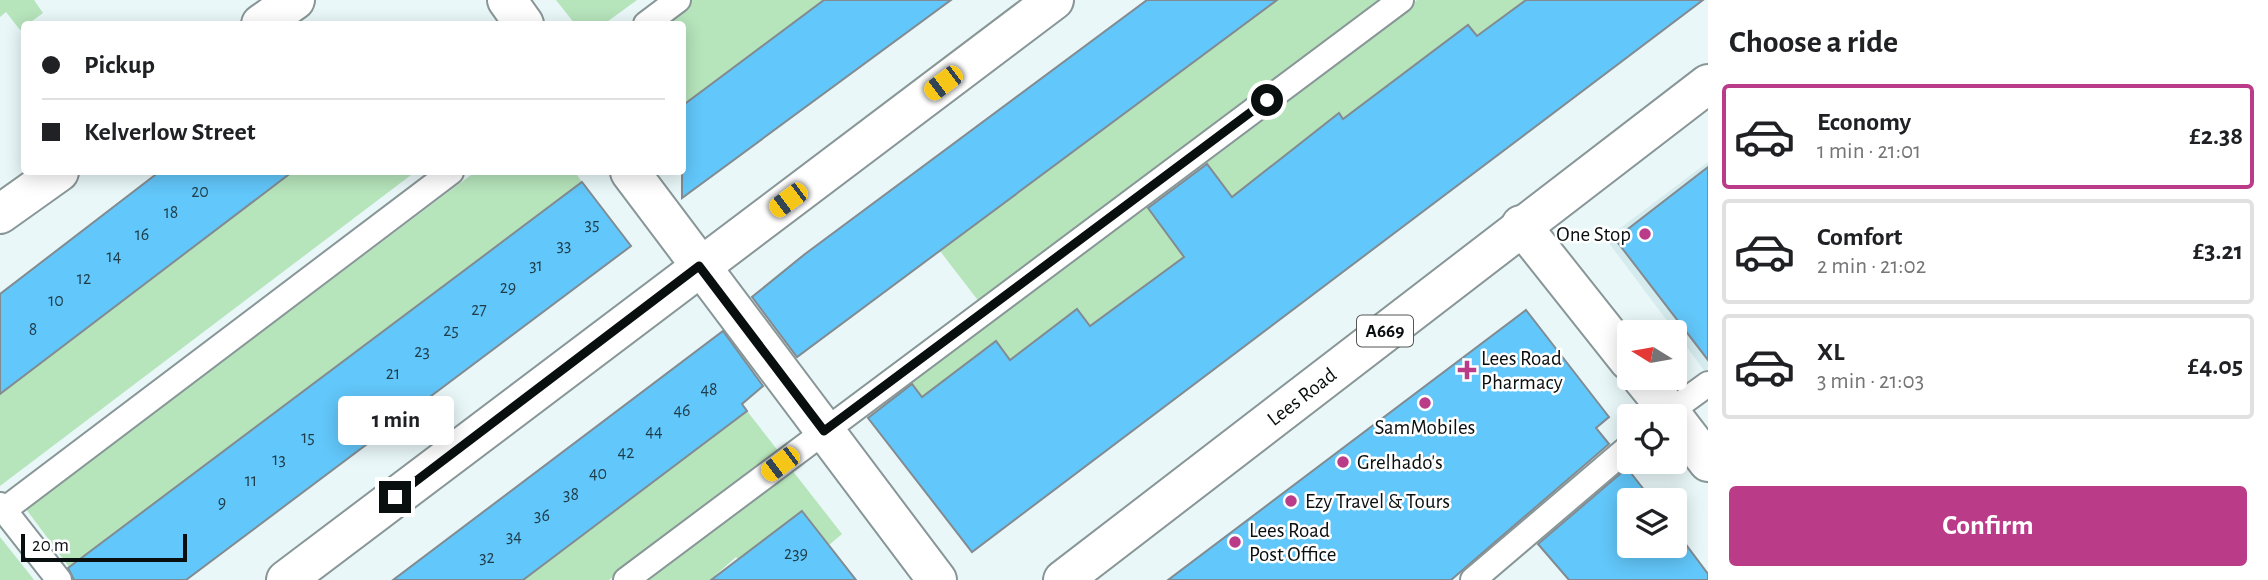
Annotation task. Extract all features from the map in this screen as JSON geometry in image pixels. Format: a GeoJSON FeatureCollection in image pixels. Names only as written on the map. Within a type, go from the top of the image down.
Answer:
{"type":"FeatureCollection","features":[{"type":"Feature","properties":{"kind":"street"},"geometry":{"type":"LineString","coordinates":[[265,21],[295,0]]}},
{"type":"Feature","properties":{"kind":"street"},"geometry":{"type":"LineString","coordinates":[[507,0],[522,21]]}},
{"type":"Feature","properties":{"kind":"street"},"geometry":{"type":"LineString","coordinates":[[286,580],[1054,0]]}},
{"type":"Feature","properties":{"kind":"street","name":"Lees Road"},"geometry":{"type":"LineString","coordinates":[[1063,580],[1521,225],[1708,84]]}},
{"type":"Feature","properties":{"kind":"street"},"geometry":{"type":"LineString","coordinates":[[0,214],[55,175]]}},
{"type":"Feature","properties":{"kind":"street"},"geometry":{"type":"LineString","coordinates":[[632,175],[937,580]]}},
{"type":"Feature","properties":{"kind":"street"},"geometry":{"type":"LineString","coordinates":[[1521,225],[1617,346]]}},
{"type":"Feature","properties":{"kind":"street"},"geometry":{"type":"LineString","coordinates":[[1687,437],[1708,462]]}},
{"type":"Feature","properties":{"kind":"lane"},"geometry":{"type":"LineString","coordinates":[[650,21],[678,0]]}},
{"type":"Feature","properties":{"kind":"lane"},"geometry":{"type":"LineString","coordinates":[[626,580],[1401,0]]}},
{"type":"Feature","properties":{"kind":"lane"},"geometry":{"type":"LineString","coordinates":[[59,580],[2,507],[446,175]]}},
{"type":"Feature","properties":{"kind":"lane"},"geometry":{"type":"LineString","coordinates":[[1684,404],[1708,384]]}},
{"type":"Feature","properties":{"kind":"lane"},"geometry":{"type":"LineString","coordinates":[[1483,577],[1617,458]]}},
{"type":"Feature","properties":{"kind":"shaded area"},"geometry":{"type":"Polygon","coordinates":[[[1708,162],[1707,374],[1687,347],[1687,320],[1667,320],[1606,239],[1708,162]]]}},
{"type":"Feature","properties":{"kind":"green space"},"geometry":{"type":"Polygon","coordinates":[[[0,0],[34,0],[43,13],[32,21],[21,21],[20,30],[6,12],[0,17],[0,0]]]}},
{"type":"Feature","properties":{"kind":"green space"},"geometry":{"type":"Polygon","coordinates":[[[556,0],[637,0],[608,21],[573,21],[556,0]]]}},
{"type":"Feature","properties":{"kind":"green space"},"geometry":{"type":"Polygon","coordinates":[[[692,0],[826,0],[686,104],[686,21],[664,21],[692,0]]]}},
{"type":"Feature","properties":{"kind":"green space"},"geometry":{"type":"Polygon","coordinates":[[[1277,0],[1381,0],[980,303],[940,251],[1277,0]]]}},
{"type":"Feature","properties":{"kind":"green space"},"geometry":{"type":"Polygon","coordinates":[[[1417,0],[1526,0],[1501,18],[1494,60],[1468,25],[1429,54],[1431,108],[1404,72],[1368,100],[1370,153],[1339,113],[1234,198],[1205,161],[1417,0]]]}},
{"type":"Feature","properties":{"kind":"green space"},"geometry":{"type":"Polygon","coordinates":[[[288,175],[411,175],[0,486],[0,393],[288,175]]]}},
{"type":"Feature","properties":{"kind":"green space"},"geometry":{"type":"Polygon","coordinates":[[[471,175],[577,175],[582,182],[69,567],[26,509],[471,175]]]}},
{"type":"Feature","properties":{"kind":"green space"},"geometry":{"type":"Polygon","coordinates":[[[1145,204],[1201,279],[1190,288],[1173,265],[1090,327],[1077,309],[1014,364],[995,341],[978,355],[936,413],[911,382],[1145,204]]]}},
{"type":"Feature","properties":{"kind":"green space"},"geometry":{"type":"Polygon","coordinates":[[[747,411],[779,452],[609,580],[523,580],[747,411]]]}},
{"type":"Feature","properties":{"kind":"green space"},"geometry":{"type":"Polygon","coordinates":[[[792,470],[842,534],[829,545],[801,511],[769,537],[756,580],[736,557],[710,580],[649,580],[792,470]]]}},
{"type":"Feature","properties":{"kind":"green space"},"geometry":{"type":"Polygon","coordinates":[[[0,537],[31,576],[34,580],[0,580],[0,537]]]}},
{"type":"Feature","properties":{"kind":"building"},"geometry":{"type":"Polygon","coordinates":[[[824,0],[951,0],[682,198],[682,175],[686,175],[686,103],[824,0]]]}},
{"type":"Feature","properties":{"kind":"building"},"geometry":{"type":"Polygon","coordinates":[[[1147,0],[1277,0],[797,357],[752,297],[805,254],[1147,0]]]}},
{"type":"Feature","properties":{"kind":"building"},"geometry":{"type":"Polygon","coordinates":[[[1526,0],[1703,0],[972,552],[868,418],[912,384],[922,397],[996,341],[1010,360],[1077,309],[1090,326],[1184,257],[1148,208],[1207,164],[1232,197],[1339,113],[1343,119],[1468,25],[1477,36],[1526,0]]]}},
{"type":"Feature","properties":{"kind":"building"},"geometry":{"type":"Polygon","coordinates":[[[1708,167],[1708,360],[1687,333],[1687,320],[1677,320],[1615,239],[1708,167]]]}},
{"type":"Feature","properties":{"kind":"building"},"geometry":{"type":"Polygon","coordinates":[[[155,175],[288,175],[0,394],[0,294],[155,175]]]}},
{"type":"Feature","properties":{"kind":"building"},"geometry":{"type":"Polygon","coordinates":[[[582,182],[631,246],[186,580],[74,580],[68,568],[582,182]]]}},
{"type":"Feature","properties":{"kind":"building"},"geometry":{"type":"Polygon","coordinates":[[[1526,310],[1609,417],[1596,428],[1609,444],[1451,580],[1168,580],[1526,310]]]}},
{"type":"Feature","properties":{"kind":"building"},"geometry":{"type":"Polygon","coordinates":[[[723,331],[763,386],[742,404],[747,411],[592,528],[523,580],[393,580],[723,331]]]}},
{"type":"Feature","properties":{"kind":"building"},"geometry":{"type":"Polygon","coordinates":[[[1620,474],[1632,474],[1643,488],[1617,488],[1617,558],[1687,558],[1687,546],[1708,574],[1708,580],[1569,580],[1538,544],[1620,474]]]}},
{"type":"Feature","properties":{"kind":"building"},"geometry":{"type":"Polygon","coordinates":[[[802,511],[856,580],[711,580],[802,511]]]}},
{"type":"Feature","properties":{"kind":"place","name":"One Stop"},"geometry":{"type":"Point","coordinates":[1645,234]}},
{"type":"Feature","properties":{"kind":"place","name":"Lees Road Pharmacy"},"geometry":{"type":"Point","coordinates":[1467,370]}},
{"type":"Feature","properties":{"kind":"place","name":"SamMobiles"},"geometry":{"type":"Point","coordinates":[1425,403]}},
{"type":"Feature","properties":{"kind":"place","name":"Grelhado's"},"geometry":{"type":"Point","coordinates":[1343,462]}},
{"type":"Feature","properties":{"kind":"place","name":"Ezy Travel & Tours"},"geometry":{"type":"Point","coordinates":[1291,501]}},
{"type":"Feature","properties":{"kind":"place","name":"Lees Road Post Office"},"geometry":{"type":"Point","coordinates":[1235,542]}},
{"type":"Feature","properties":{"kind":"route"},"geometry":{"type":"LineString","coordinates":[[395,497],[699,266],[824,431],[1267,100]]}}]}
